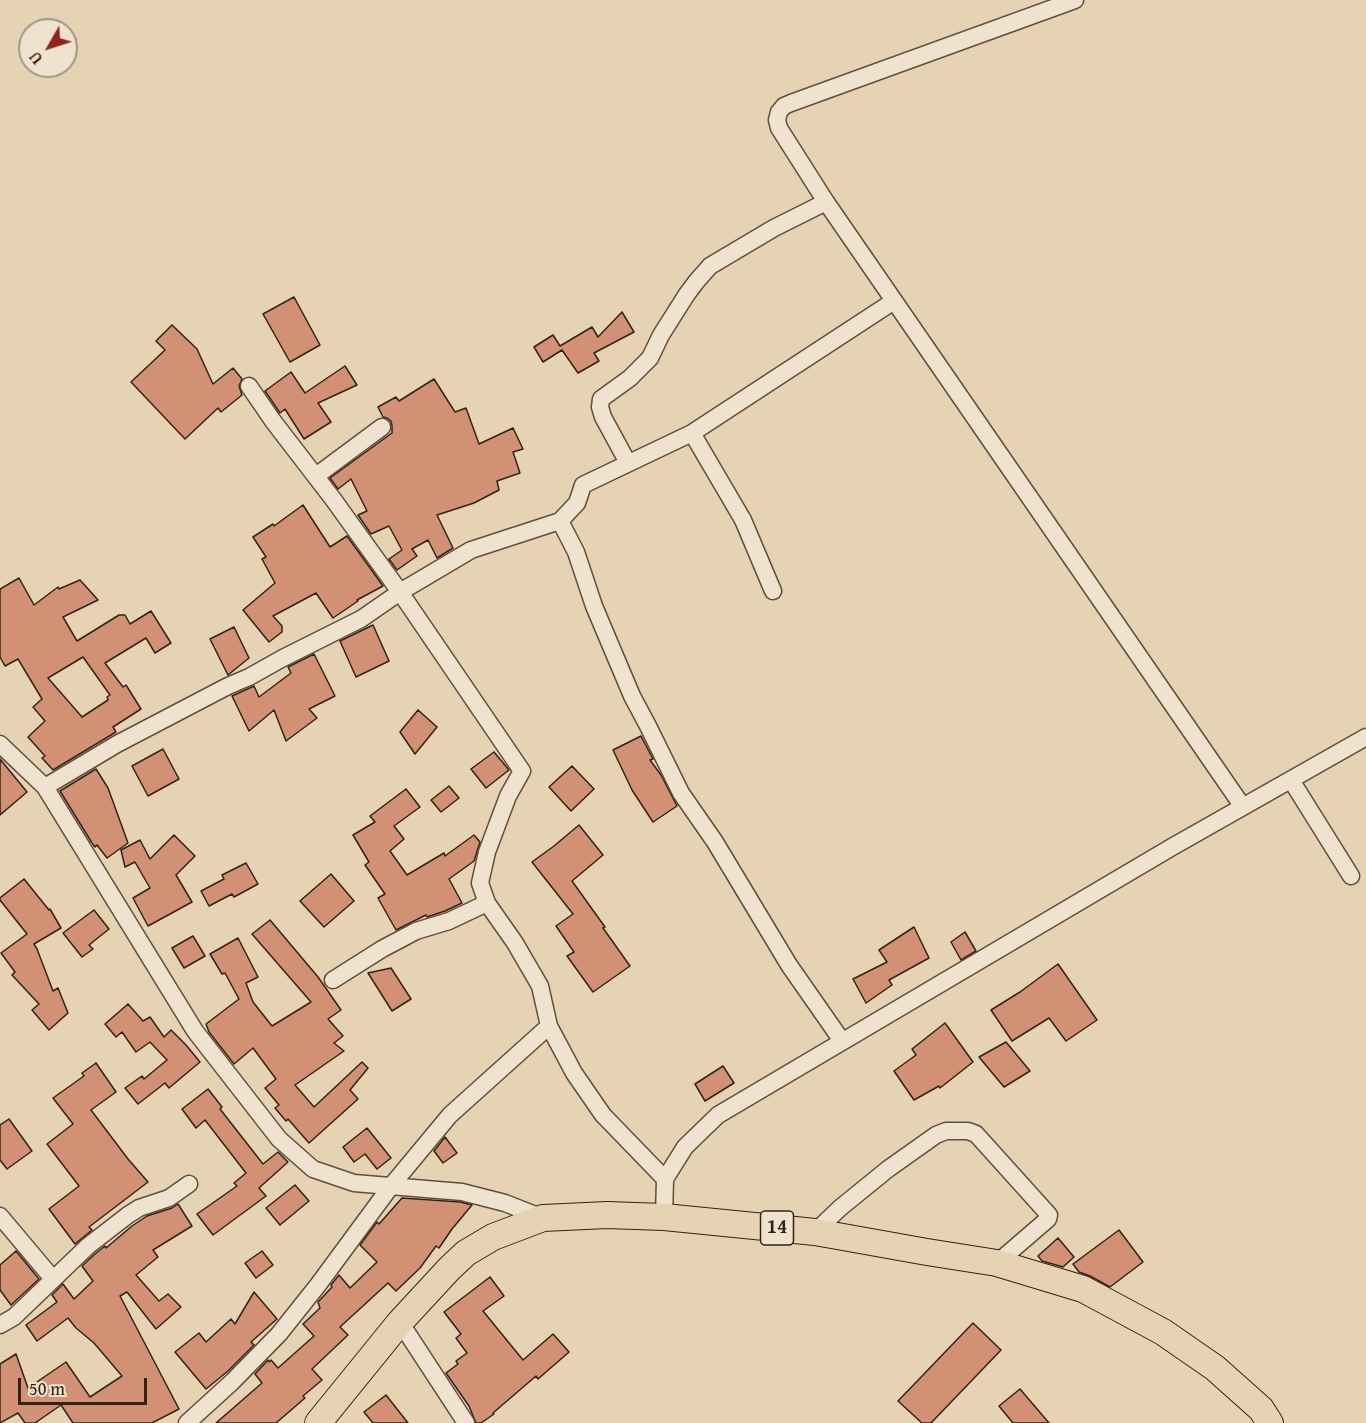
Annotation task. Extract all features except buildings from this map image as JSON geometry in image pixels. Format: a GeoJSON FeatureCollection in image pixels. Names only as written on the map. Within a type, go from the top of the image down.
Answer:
{"type":"FeatureCollection","features":[{"type":"Feature","properties":{"kind":"highway","name":"14"},"geometry":{"type":"LineString","coordinates":[[318,1423],[400,1323],[448,1269],[466,1253],[493,1237],[543,1218],[607,1215],[664,1217],[815,1232],[997,1263],[1083,1289],[1163,1332],[1215,1368],[1261,1409],[1270,1423]]}},
{"type":"Feature","properties":{"kind":"street"},"geometry":{"type":"LineString","coordinates":[[1076,0],[790,103],[779,112],[777,120],[779,128],[826,202],[1243,807]]}},
{"type":"Feature","properties":{"kind":"street"},"geometry":{"type":"LineString","coordinates":[[628,463],[603,417],[600,407],[601,399],[630,378],[650,358],[661,335],[687,294],[710,266],[774,228],[826,202]]}},
{"type":"Feature","properties":{"kind":"street"},"geometry":{"type":"LineString","coordinates":[[45,787],[117,744],[361,619],[400,592],[471,550],[560,521],[577,503],[583,485],[692,433],[894,301]]}},
{"type":"Feature","properties":{"kind":"street"},"geometry":{"type":"LineString","coordinates":[[249,386],[400,592],[522,771],[508,796],[487,852],[480,883],[487,903],[515,943],[540,986],[549,1026],[574,1073],[603,1115],[665,1179]]}},
{"type":"Feature","properties":{"kind":"street"},"geometry":{"type":"LineString","coordinates":[[316,476],[382,427]]}},
{"type":"Feature","properties":{"kind":"street"},"geometry":{"type":"LineString","coordinates":[[692,433],[743,520],[773,591]]}},
{"type":"Feature","properties":{"kind":"street"},"geometry":{"type":"LineString","coordinates":[[560,521],[576,552],[594,606],[632,696],[681,793],[715,842],[789,965],[842,1041]]}},
{"type":"Feature","properties":{"kind":"street"},"geometry":{"type":"LineString","coordinates":[[664,1217],[665,1179],[685,1147],[717,1114],[1366,737]]}},
{"type":"Feature","properties":{"kind":"street"},"geometry":{"type":"LineString","coordinates":[[0,744],[45,787],[195,1031],[279,1140],[313,1169],[354,1183],[462,1192],[505,1203],[543,1218]]}},
{"type":"Feature","properties":{"kind":"street"},"geometry":{"type":"LineString","coordinates":[[1291,780],[1352,876]]}},
{"type":"Feature","properties":{"kind":"street"},"geometry":{"type":"LineString","coordinates":[[333,980],[416,931],[449,921],[487,903]]}},
{"type":"Feature","properties":{"kind":"street"},"geometry":{"type":"LineString","coordinates":[[187,1423],[232,1382],[279,1334],[390,1186],[450,1115],[549,1026]]}},
{"type":"Feature","properties":{"kind":"street"},"geometry":{"type":"LineString","coordinates":[[815,1232],[840,1208],[888,1169],[936,1135],[946,1131],[968,1131],[976,1134],[1049,1215],[1048,1220],[997,1263]]}},
{"type":"Feature","properties":{"kind":"street"},"geometry":{"type":"LineString","coordinates":[[0,1325],[14,1317],[88,1246],[129,1215],[139,1208],[169,1198],[189,1184]]}},
{"type":"Feature","properties":{"kind":"street"},"geometry":{"type":"LineString","coordinates":[[0,1216],[53,1279]]}},
{"type":"Feature","properties":{"kind":"street"},"geometry":{"type":"LineString","coordinates":[[400,1323],[466,1423]]}}]}
